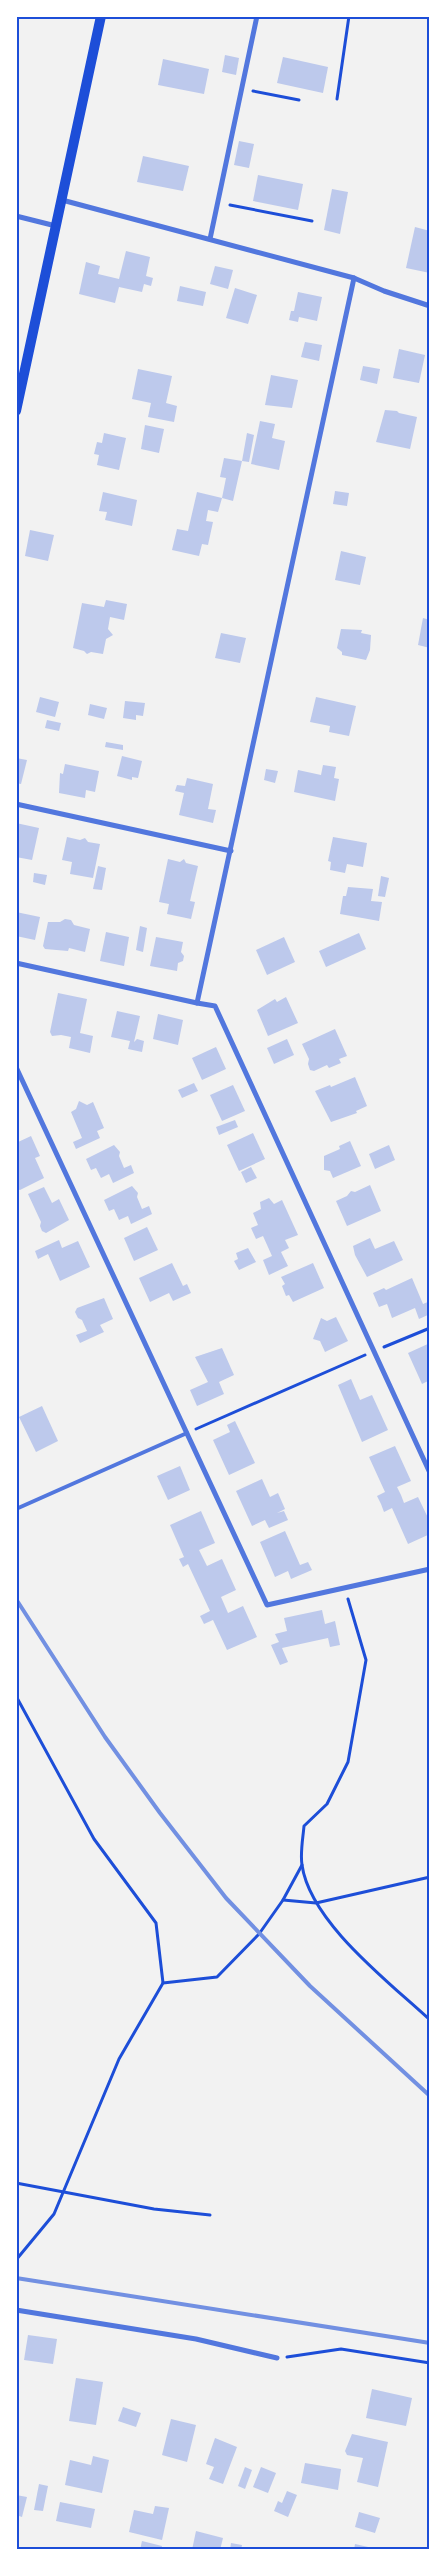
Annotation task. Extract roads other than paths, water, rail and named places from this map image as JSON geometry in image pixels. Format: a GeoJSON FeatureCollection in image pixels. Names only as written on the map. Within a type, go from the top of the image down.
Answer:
{"type":"FeatureCollection","features":[{"type":"Feature","properties":{"kind":"main road"},"geometry":{"type":"LineString","coordinates":[[16,411],[101,16]]}},
{"type":"Feature","properties":{"kind":"street"},"geometry":{"type":"LineString","coordinates":[[210,240],[220,203],[257,16]]}},
{"type":"Feature","properties":{"kind":"street"},"geometry":{"type":"LineString","coordinates":[[62,200],[354,278],[384,291],[430,306]]}},
{"type":"Feature","properties":{"kind":"street"},"geometry":{"type":"LineString","coordinates":[[16,216],[56,226]]}},
{"type":"Feature","properties":{"kind":"street"},"geometry":{"type":"LineString","coordinates":[[197,1003],[354,278]]}},
{"type":"Feature","properties":{"kind":"street"},"geometry":{"type":"LineString","coordinates":[[16,804],[231,851]]}},
{"type":"Feature","properties":{"kind":"street"},"geometry":{"type":"LineString","coordinates":[[16,963],[215,1006],[430,1473]]}},
{"type":"Feature","properties":{"kind":"street"},"geometry":{"type":"LineString","coordinates":[[16,1067],[267,1605],[430,1569]]}},
{"type":"Feature","properties":{"kind":"street"},"geometry":{"type":"LineString","coordinates":[[16,2310],[196,2339],[277,2358]]}},
{"type":"Feature","properties":{"kind":"lane"},"geometry":{"type":"LineString","coordinates":[[16,1509],[186,1433]]}},
{"type":"Feature","properties":{"kind":"railway"},"geometry":{"type":"LineString","coordinates":[[16,1599],[105,1737],[160,1813],[226,1898],[310,1986],[430,2096]]}},
{"type":"Feature","properties":{"kind":"railway"},"geometry":{"type":"LineString","coordinates":[[16,2278],[430,2343]]}}]}
